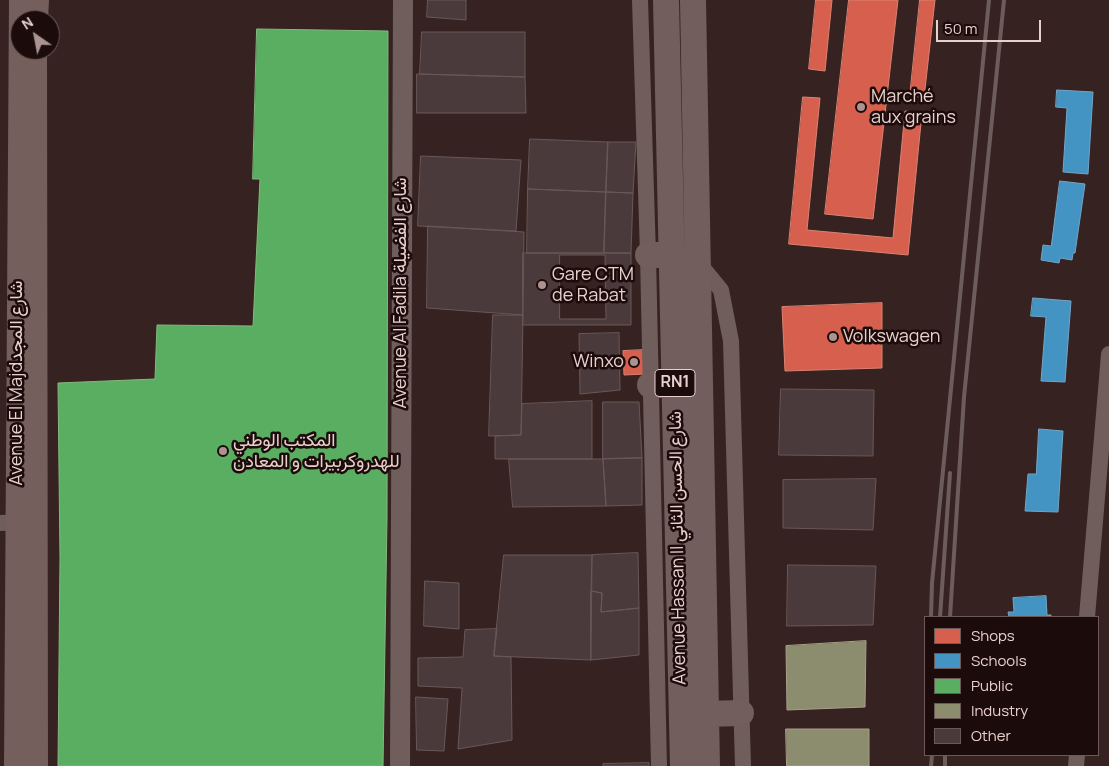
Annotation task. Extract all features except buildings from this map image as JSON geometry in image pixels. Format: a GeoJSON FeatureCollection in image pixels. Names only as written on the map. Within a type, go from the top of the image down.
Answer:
{"type":"FeatureCollection","features":[{"type":"Feature","properties":{"kind":"main road","name":"Avenue El Majdشارع المجد"},"geometry":{"type":"LineString","coordinates":[[15,766],[8,523],[20,0]]}},
{"type":"Feature","properties":{"kind":"main road","name":"Avenue Hassan II شارع الحسن الثاني"},"geometry":{"type":"LineString","coordinates":[[666,0],[660,255],[661,334],[683,766]]}},
{"type":"Feature","properties":{"kind":"main road","name":"Avenue Hassan II شارع الحسن الثاني"},"geometry":{"type":"LineString","coordinates":[[693,0],[707,766]]}},
{"type":"Feature","properties":{"kind":"main road","name":"Avenue El Majdشارع المجد"},"geometry":{"type":"LineString","coordinates":[[36,60],[38,522],[36,766]]}},
{"type":"Feature","properties":{"kind":"main road"},"geometry":{"type":"LineString","coordinates":[[706,714],[741,713]]}},
{"type":"Feature","properties":{"kind":"street","name":"Avenue Al Fadila شارع الفضيلة"},"geometry":{"type":"LineString","coordinates":[[400,766],[403,0]]}},
{"type":"Feature","properties":{"kind":"street"},"geometry":{"type":"LineString","coordinates":[[640,0],[660,255]]}},
{"type":"Feature","properties":{"kind":"street"},"geometry":{"type":"LineString","coordinates":[[698,262],[720,290],[731,341],[743,766]]}},
{"type":"Feature","properties":{"kind":"street"},"geometry":{"type":"LineString","coordinates":[[1087,616],[1109,354]]}},
{"type":"Feature","properties":{"kind":"street"},"geometry":{"type":"LineString","coordinates":[[659,766],[663,385]]}},
{"type":"Feature","properties":{"kind":"street"},"geometry":{"type":"LineString","coordinates":[[8,523],[38,522]]}},
{"type":"Feature","properties":{"kind":"railway"},"geometry":{"type":"LineString","coordinates":[[931,616],[932,583],[989,0]]}},
{"type":"Feature","properties":{"kind":"railway"},"geometry":{"type":"LineString","coordinates":[[950,616],[964,397],[1004,0]]}},
{"type":"Feature","properties":{"kind":"railway"},"geometry":{"type":"LineString","coordinates":[[940,616],[950,473]]}},
{"type":"Feature","properties":{"kind":"railway"},"geometry":{"type":"LineString","coordinates":[[931,766],[932,756]]}},
{"type":"Feature","properties":{"kind":"railway"},"geometry":{"type":"LineString","coordinates":[[945,756],[945,766]]}},
{"type":"Feature","properties":{"kind":"place","name":"Marché aux grains"},"geometry":{"type":"Point","coordinates":[861,107]}},
{"type":"Feature","properties":{"kind":"place","name":"Gare CTM de Rabat"},"geometry":{"type":"Point","coordinates":[542,285]}},
{"type":"Feature","properties":{"kind":"place","name":"Volkswagen"},"geometry":{"type":"Point","coordinates":[833,337]}},
{"type":"Feature","properties":{"kind":"place","name":"Winxo"},"geometry":{"type":"Point","coordinates":[634,362]}},
{"type":"Feature","properties":{"kind":"place","name":"المكتب الوطني للهدروكربيرات و المعادن"},"geometry":{"type":"Point","coordinates":[223,451]}}]}
